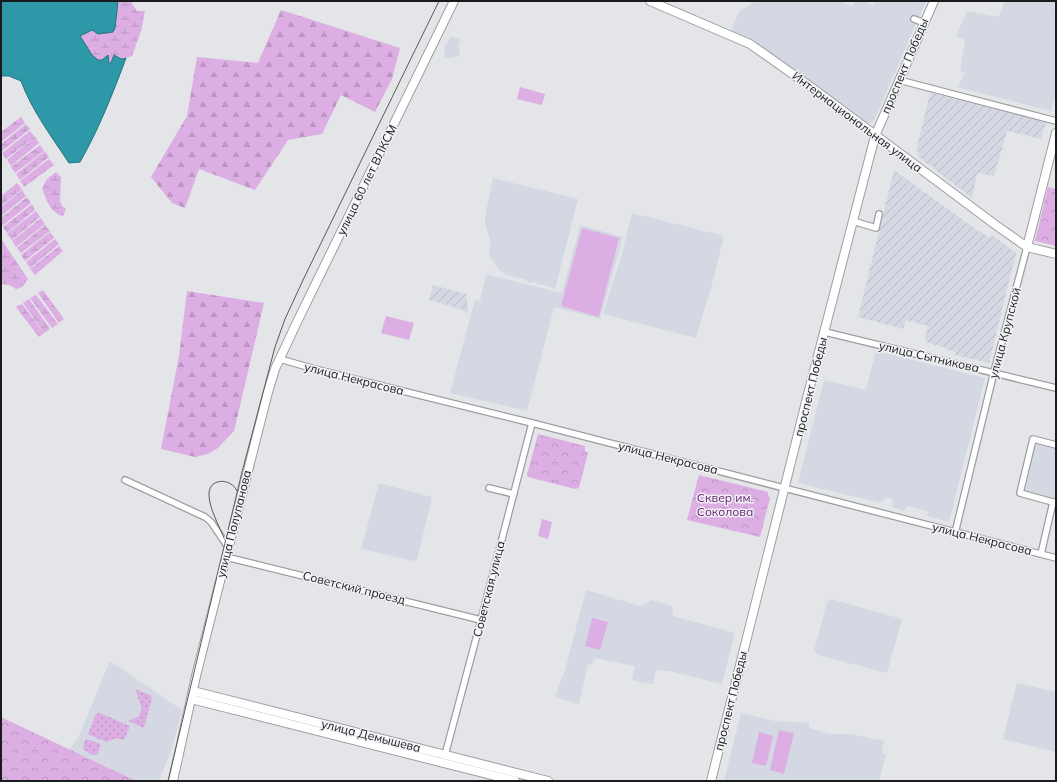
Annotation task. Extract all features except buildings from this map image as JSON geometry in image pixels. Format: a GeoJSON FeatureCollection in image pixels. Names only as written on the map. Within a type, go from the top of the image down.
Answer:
{"type":"FeatureCollection","features":[{"type":"Feature","properties":{"kind":"street","name":"улица 60 лет ВЛКСМ"},"geometry":{"type":"LineString","coordinates":[[280,359],[454,1]]}},
{"type":"Feature","properties":{"kind":"street","name":"Интернациональная улица"},"geometry":{"type":"LineString","coordinates":[[650,1],[750,44],[1027,247],[1056,254]]}},
{"type":"Feature","properties":{"kind":"street","name":"проспект Победы"},"geometry":{"type":"LineString","coordinates":[[711,781],[876,136],[934,1]]}},
{"type":"Feature","properties":{"kind":"street"},"geometry":{"type":"LineString","coordinates":[[914,19],[924,23]]}},
{"type":"Feature","properties":{"kind":"street"},"geometry":{"type":"LineString","coordinates":[[899,80],[1056,121]]}},
{"type":"Feature","properties":{"kind":"street","name":"улица Крупской"},"geometry":{"type":"LineString","coordinates":[[955,533],[994,372],[1056,136]]}},
{"type":"Feature","properties":{"kind":"street"},"geometry":{"type":"LineString","coordinates":[[854,221],[876,228],[879,214]]}},
{"type":"Feature","properties":{"kind":"street","name":"улица Сытникова"},"geometry":{"type":"LineString","coordinates":[[825,332],[1056,388]]}},
{"type":"Feature","properties":{"kind":"street","name":"улица Некрасова"},"geometry":{"type":"LineString","coordinates":[[280,359],[324,372],[532,423],[1056,558]]}},
{"type":"Feature","properties":{"kind":"street","name":"улица Полупанова"},"geometry":{"type":"LineString","coordinates":[[173,781],[228,547],[268,392],[280,359]]}},
{"type":"Feature","properties":{"kind":"street","name":"Советская улица"},"geometry":{"type":"LineString","coordinates":[[445,759],[532,423]]}},
{"type":"Feature","properties":{"kind":"street"},"geometry":{"type":"LineString","coordinates":[[1041,554],[1055,502],[1020,493],[1033,439],[1056,445]]}},
{"type":"Feature","properties":{"kind":"street"},"geometry":{"type":"LineString","coordinates":[[125,480],[205,517],[211,522],[228,547]]}},
{"type":"Feature","properties":{"kind":"street"},"geometry":{"type":"LineString","coordinates":[[489,488],[514,494]]}},
{"type":"Feature","properties":{"kind":"street","name":"Советский проезд"},"geometry":{"type":"LineString","coordinates":[[226,557],[482,620]]}},
{"type":"Feature","properties":{"kind":"street","name":"улица Демышева"},"geometry":{"type":"LineString","coordinates":[[192,695],[445,759],[548,781]]}},
{"type":"Feature","properties":{"kind":"street","name":"улица Демышева"},"geometry":{"type":"LineString","coordinates":[[445,759],[514,781]]}},
{"type":"Feature","properties":{"kind":"shaded area"},"geometry":{"type":"Polygon","coordinates":[[[755,1],[842,1],[852,7],[855,1],[866,1],[874,6],[876,1],[926,1],[874,121],[863,126],[747,38],[731,31],[739,12],[755,1]]]}},
{"type":"Feature","properties":{"kind":"shaded area"},"geometry":{"type":"Polygon","coordinates":[[[1005,1],[1056,1],[1054,10],[1056,11],[1056,92],[1051,111],[957,87],[965,74],[960,70],[965,40],[956,36],[967,11],[999,17],[1005,1]]]}},
{"type":"Feature","properties":{"kind":"shaded area"},"geometry":{"type":"Polygon","coordinates":[[[451,36],[454,38],[459,37],[460,44],[458,45],[460,56],[445,59],[444,48],[451,36]]]}},
{"type":"Feature","properties":{"kind":"shaded area"},"geometry":{"type":"Polygon","coordinates":[[[930,93],[1046,122],[1041,139],[1007,131],[994,176],[977,173],[972,198],[932,166],[927,164],[918,156],[919,152],[916,151],[930,93]]]}},
{"type":"Feature","properties":{"kind":"shaded area"},"geometry":{"type":"Polygon","coordinates":[[[894,170],[974,228],[989,237],[992,235],[1016,253],[989,363],[955,355],[956,352],[926,342],[927,341],[925,340],[928,326],[906,320],[903,329],[858,317],[894,170]]]}},
{"type":"Feature","properties":{"kind":"shaded area"},"geometry":{"type":"Polygon","coordinates":[[[493,178],[578,199],[555,290],[552,287],[540,285],[536,282],[529,283],[526,280],[507,275],[499,270],[489,255],[491,243],[485,223],[485,217],[493,178]]]}},
{"type":"Feature","properties":{"kind":"shaded area"},"geometry":{"type":"Polygon","coordinates":[[[632,213],[724,236],[696,338],[603,314],[620,262],[632,213]]]}},
{"type":"Feature","properties":{"kind":"shaded area"},"geometry":{"type":"Polygon","coordinates":[[[580,225],[623,237],[600,319],[554,307],[527,411],[450,393],[475,300],[480,301],[486,274],[562,293],[580,225]]]}},
{"type":"Feature","properties":{"kind":"shaded area"},"geometry":{"type":"Polygon","coordinates":[[[433,285],[466,294],[468,309],[467,313],[460,309],[429,300],[433,285]]]}},
{"type":"Feature","properties":{"kind":"shaded area"},"geometry":{"type":"Polygon","coordinates":[[[876,351],[985,378],[949,522],[927,516],[928,511],[907,506],[905,511],[892,507],[893,500],[890,498],[885,497],[884,501],[881,500],[881,503],[798,483],[824,380],[866,390],[876,351]]]}},
{"type":"Feature","properties":{"kind":"shaded area"},"geometry":{"type":"Polygon","coordinates":[[[1036,442],[1056,448],[1056,500],[1025,492],[1036,442]]]}},
{"type":"Feature","properties":{"kind":"shaded area"},"geometry":{"type":"Polygon","coordinates":[[[379,483],[432,497],[417,560],[414,561],[361,549],[379,483]]]}},
{"type":"Feature","properties":{"kind":"shaded area"},"geometry":{"type":"Polygon","coordinates":[[[586,590],[640,606],[652,600],[672,606],[673,616],[735,633],[722,684],[670,671],[656,670],[653,684],[643,683],[632,680],[635,666],[595,658],[592,665],[588,664],[579,704],[555,697],[565,670],[586,590]]]}},
{"type":"Feature","properties":{"kind":"shaded area"},"geometry":{"type":"Polygon","coordinates":[[[831,599],[902,619],[887,673],[818,655],[814,651],[827,602],[831,599]]]}},
{"type":"Feature","properties":{"kind":"shaded area"},"geometry":{"type":"Polygon","coordinates":[[[110,661],[182,710],[172,748],[159,781],[129,781],[69,750],[78,738],[110,661]]]}},
{"type":"Feature","properties":{"kind":"shaded area"},"geometry":{"type":"Polygon","coordinates":[[[1017,683],[1056,692],[1056,752],[1003,739],[1017,683]]]}},
{"type":"Feature","properties":{"kind":"shaded area"},"geometry":{"type":"Polygon","coordinates":[[[741,713],[775,721],[809,723],[809,728],[829,734],[850,734],[884,741],[882,753],[886,754],[879,781],[724,781],[741,713]]]}},
{"type":"Feature","properties":{"kind":"green space"},"geometry":{"type":"Polygon","coordinates":[[[118,1],[133,1],[132,4],[137,11],[145,11],[141,31],[132,56],[127,58],[124,57],[109,63],[108,55],[102,60],[98,60],[92,55],[80,36],[93,30],[97,32],[113,32],[115,28],[118,1]]]}},
{"type":"Feature","properties":{"kind":"green space"},"geometry":{"type":"Polygon","coordinates":[[[281,10],[400,48],[392,79],[375,112],[341,95],[322,134],[288,140],[255,190],[199,169],[185,208],[172,203],[151,177],[187,116],[197,57],[258,63],[281,10]]]}},
{"type":"Feature","properties":{"kind":"green space"},"geometry":{"type":"Polygon","coordinates":[[[520,87],[545,94],[542,105],[517,99],[520,87]]]}},
{"type":"Feature","properties":{"kind":"green space"},"geometry":{"type":"Polygon","coordinates":[[[21,117],[25,123],[1,142],[1,132],[21,117]]]}},
{"type":"Feature","properties":{"kind":"green space"},"geometry":{"type":"Polygon","coordinates":[[[26,124],[30,129],[1,152],[1,144],[26,124]]]}},
{"type":"Feature","properties":{"kind":"green space"},"geometry":{"type":"Polygon","coordinates":[[[30,131],[35,137],[6,159],[2,153],[30,131]]]}},
{"type":"Feature","properties":{"kind":"green space"},"geometry":{"type":"Polygon","coordinates":[[[35,137],[39,143],[11,166],[7,160],[35,137]]]}},
{"type":"Feature","properties":{"kind":"green space"},"geometry":{"type":"Polygon","coordinates":[[[40,145],[44,151],[15,173],[11,167],[40,145]]]}},
{"type":"Feature","properties":{"kind":"green space"},"geometry":{"type":"Polygon","coordinates":[[[45,151],[49,157],[20,180],[16,174],[45,151]]]}},
{"type":"Feature","properties":{"kind":"green space"},"geometry":{"type":"Polygon","coordinates":[[[49,159],[54,165],[24,187],[20,181],[49,159]]]}},
{"type":"Feature","properties":{"kind":"green space"},"geometry":{"type":"Polygon","coordinates":[[[56,172],[61,177],[60,201],[62,206],[66,209],[63,216],[52,209],[47,202],[42,189],[47,179],[56,172]]]}},
{"type":"Feature","properties":{"kind":"green space"},"geometry":{"type":"Polygon","coordinates":[[[17,183],[22,189],[1,206],[1,196],[17,183]]]}},
{"type":"Feature","properties":{"kind":"green space"},"geometry":{"type":"Polygon","coordinates":[[[1048,187],[1056,189],[1056,246],[1035,241],[1048,187]]]}},
{"type":"Feature","properties":{"kind":"green space"},"geometry":{"type":"Polygon","coordinates":[[[22,190],[26,196],[1,216],[1,207],[22,190]]]}},
{"type":"Feature","properties":{"kind":"green space"},"geometry":{"type":"Polygon","coordinates":[[[27,197],[31,203],[2,226],[1,218],[27,197]]]}},
{"type":"Feature","properties":{"kind":"green space"},"geometry":{"type":"Polygon","coordinates":[[[32,204],[35,210],[7,233],[3,227],[32,204]]]}},
{"type":"Feature","properties":{"kind":"green space"},"geometry":{"type":"Polygon","coordinates":[[[36,211],[40,217],[12,240],[7,234],[36,211]]]}},
{"type":"Feature","properties":{"kind":"green space"},"geometry":{"type":"Polygon","coordinates":[[[41,218],[45,224],[16,247],[12,241],[41,218]]]}},
{"type":"Feature","properties":{"kind":"green space"},"geometry":{"type":"Polygon","coordinates":[[[45,225],[50,231],[21,253],[17,248],[45,225]]]}},
{"type":"Feature","properties":{"kind":"green space"},"geometry":{"type":"Polygon","coordinates":[[[582,228],[619,238],[599,317],[561,306],[582,228]]]}},
{"type":"Feature","properties":{"kind":"green space"},"geometry":{"type":"Polygon","coordinates":[[[50,232],[54,238],[25,261],[21,255],[50,232]]]}},
{"type":"Feature","properties":{"kind":"green space"},"geometry":{"type":"Polygon","coordinates":[[[1,239],[28,279],[22,287],[16,289],[10,285],[1,284],[1,239]]]}},
{"type":"Feature","properties":{"kind":"green space"},"geometry":{"type":"Polygon","coordinates":[[[55,239],[59,244],[30,268],[26,262],[55,239]]]}},
{"type":"Feature","properties":{"kind":"green space"},"geometry":{"type":"Polygon","coordinates":[[[59,246],[63,251],[35,275],[30,269],[59,246]]]}},
{"type":"Feature","properties":{"kind":"green space"},"geometry":{"type":"Polygon","coordinates":[[[43,290],[64,319],[59,323],[38,293],[43,290]]]}},
{"type":"Feature","properties":{"kind":"green space"},"geometry":{"type":"Polygon","coordinates":[[[187,291],[264,303],[234,431],[218,448],[208,454],[195,457],[161,449],[179,356],[187,291]]]}},
{"type":"Feature","properties":{"kind":"green space"},"geometry":{"type":"Polygon","coordinates":[[[36,295],[58,324],[52,328],[30,298],[36,295]]]}},
{"type":"Feature","properties":{"kind":"green space"},"geometry":{"type":"Polygon","coordinates":[[[29,299],[50,329],[44,333],[23,303],[29,299]]]}},
{"type":"Feature","properties":{"kind":"green space"},"geometry":{"type":"Polygon","coordinates":[[[22,304],[44,333],[39,337],[16,307],[22,304]]]}},
{"type":"Feature","properties":{"kind":"green space"},"geometry":{"type":"Polygon","coordinates":[[[386,316],[414,323],[409,340],[381,333],[386,316]]]}},
{"type":"Feature","properties":{"kind":"green space"},"geometry":{"type":"Polygon","coordinates":[[[538,434],[585,446],[585,451],[588,453],[579,488],[575,489],[528,477],[527,475],[538,434]]]}},
{"type":"Feature","properties":{"kind":"green space","name":"Сквер им. Соколова"},"geometry":{"type":"Polygon","coordinates":[[[699,475],[768,492],[770,498],[760,537],[687,520],[699,475]]]}},
{"type":"Feature","properties":{"kind":"green space"},"geometry":{"type":"Polygon","coordinates":[[[542,519],[552,522],[548,539],[538,536],[542,519]]]}},
{"type":"Feature","properties":{"kind":"green space"},"geometry":{"type":"Polygon","coordinates":[[[592,618],[608,622],[600,650],[585,646],[592,618]]]}},
{"type":"Feature","properties":{"kind":"green space"},"geometry":{"type":"Polygon","coordinates":[[[135,689],[150,695],[152,698],[144,728],[128,721],[138,717],[142,709],[135,689]]]}},
{"type":"Feature","properties":{"kind":"green space"},"geometry":{"type":"Polygon","coordinates":[[[100,713],[130,726],[123,740],[116,738],[107,742],[88,734],[96,714],[100,713]]]}},
{"type":"Feature","properties":{"kind":"green space"},"geometry":{"type":"Polygon","coordinates":[[[1,717],[136,781],[1,781],[1,717]]]}},
{"type":"Feature","properties":{"kind":"green space"},"geometry":{"type":"Polygon","coordinates":[[[779,730],[794,733],[784,774],[770,770],[779,730]]]}},
{"type":"Feature","properties":{"kind":"green space"},"geometry":{"type":"Polygon","coordinates":[[[759,732],[773,736],[766,766],[752,763],[759,732]]]}},
{"type":"Feature","properties":{"kind":"green space"},"geometry":{"type":"Polygon","coordinates":[[[86,739],[101,744],[97,755],[92,755],[83,749],[86,739]]]}},
{"type":"Feature","properties":{"kind":"water"},"geometry":{"type":"Polygon","coordinates":[[[1,1],[118,1],[115,28],[113,32],[98,34],[92,30],[80,36],[92,55],[98,60],[102,60],[108,55],[109,63],[111,63],[114,55],[121,59],[126,58],[111,98],[80,162],[69,163],[49,134],[31,103],[21,81],[9,76],[1,76],[1,1]]]}},
{"type":"Feature","properties":{"kind":"tram line"},"geometry":{"type":"LineString","coordinates":[[168,781],[242,472],[275,347],[285,319],[304,278],[439,1]]}},
{"type":"Feature","properties":{"kind":"tram line"},"geometry":{"type":"LineString","coordinates":[[225,540],[209,500],[210,489],[212,485],[220,481],[230,483],[237,491]]}}]}
